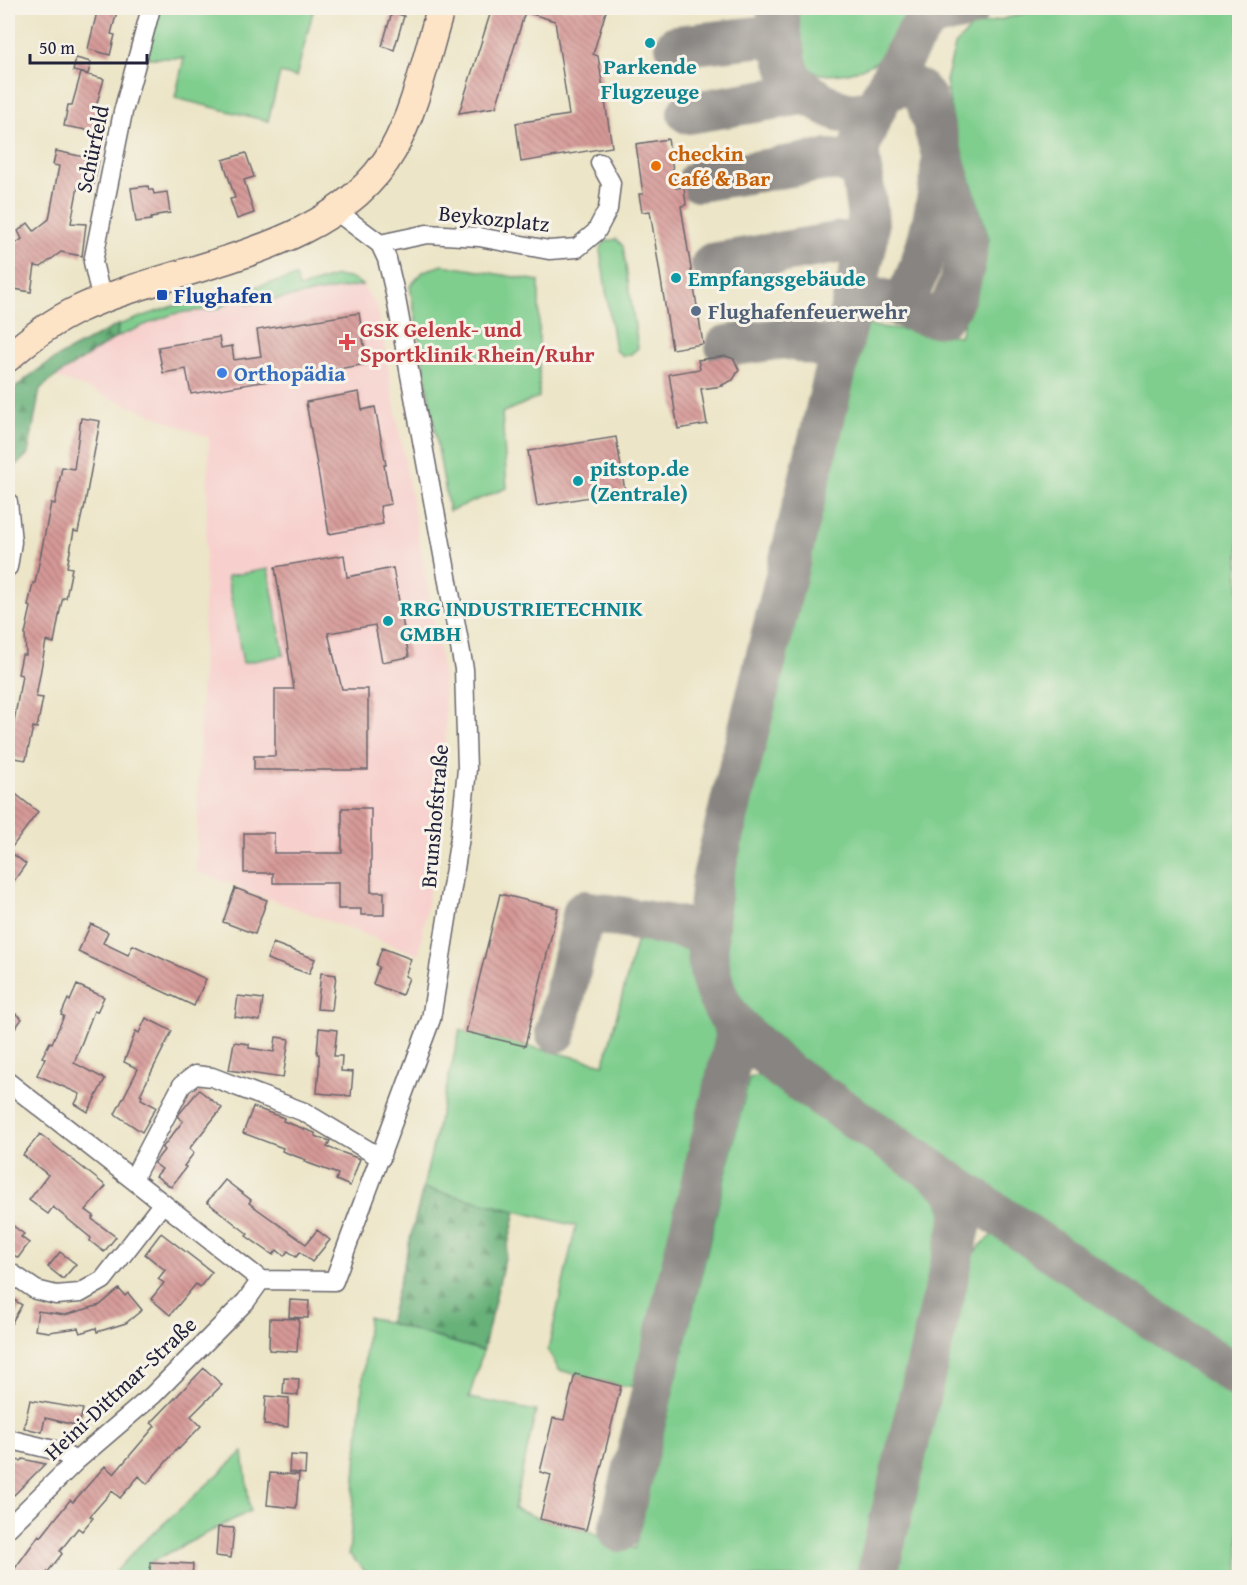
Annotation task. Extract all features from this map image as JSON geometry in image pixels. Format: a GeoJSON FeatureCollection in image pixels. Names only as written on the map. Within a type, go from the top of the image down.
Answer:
{"type":"FeatureCollection","features":[{"type":"Feature","properties":{"kind":"main road"},"geometry":{"type":"LineString","coordinates":[[8,358],[57,321],[80,309],[137,287],[294,234],[336,211],[372,179],[392,150],[406,122],[441,8]]}},
{"type":"Feature","properties":{"kind":"street","name":"Schürfeld"},"geometry":{"type":"LineString","coordinates":[[102,301],[93,262],[123,112],[151,8]]}},
{"type":"Feature","properties":{"kind":"street","name":"Beykozplatz"},"geometry":{"type":"LineString","coordinates":[[380,244],[427,234],[479,237],[549,250],[577,248],[596,232],[608,209],[611,183],[600,163]]}},
{"type":"Feature","properties":{"kind":"street"},"geometry":{"type":"LineString","coordinates":[[336,211],[380,244]]}},
{"type":"Feature","properties":{"kind":"street","name":"Brunshofstraße"},"geometry":{"type":"LineString","coordinates":[[261,1280],[334,1281],[431,1019],[460,837],[467,769],[464,669],[395,293],[387,259],[380,244]]}},
{"type":"Feature","properties":{"kind":"street"},"geometry":{"type":"LineString","coordinates":[[8,502],[12,542],[8,567]]}},
{"type":"Feature","properties":{"kind":"street"},"geometry":{"type":"LineString","coordinates":[[133,1179],[182,1085],[195,1075],[212,1077],[304,1112],[381,1158]]}},
{"type":"Feature","properties":{"kind":"street"},"geometry":{"type":"LineString","coordinates":[[8,1083],[261,1280]]}},
{"type":"Feature","properties":{"kind":"street"},"geometry":{"type":"LineString","coordinates":[[8,1271],[36,1290],[56,1294],[80,1293],[103,1280],[163,1203]]}},
{"type":"Feature","properties":{"kind":"street","name":"Heini-Dittmar-Straße"},"geometry":{"type":"LineString","coordinates":[[8,1528],[75,1461],[153,1395],[246,1301],[261,1280]]}},
{"type":"Feature","properties":{"kind":"street"},"geometry":{"type":"LineString","coordinates":[[8,1439],[58,1451],[75,1461]]}},
{"type":"Feature","properties":{"kind":"shaded area"},"geometry":{"type":"Polygon","coordinates":[[[362,285],[377,306],[443,672],[446,732],[443,803],[419,955],[196,871],[209,438],[55,377],[117,337],[175,314],[220,309],[229,300],[242,299],[248,304],[362,285]]]}},
{"type":"Feature","properties":{"kind":"green space"},"geometry":{"type":"Polygon","coordinates":[[[160,8],[314,8],[296,77],[280,73],[268,121],[175,98],[184,58],[144,58],[160,8]]]}},
{"type":"Feature","properties":{"kind":"green space"},"geometry":{"type":"Polygon","coordinates":[[[793,8],[914,8],[891,47],[881,58],[851,72],[827,75],[807,67],[801,59],[793,8]]]}},
{"type":"Feature","properties":{"kind":"green space"},"geometry":{"type":"Polygon","coordinates":[[[1045,8],[1239,8],[1239,1358],[1229,1355],[804,1061],[754,1016],[734,990],[723,944],[726,885],[862,325],[960,336],[989,239],[954,127],[946,81],[955,45],[972,27],[1045,8]]]}},
{"type":"Feature","properties":{"kind":"green space"},"geometry":{"type":"Polygon","coordinates":[[[616,239],[623,246],[638,348],[631,354],[623,356],[615,350],[600,250],[604,242],[616,239]]]}},
{"type":"Feature","properties":{"kind":"green space"},"geometry":{"type":"Polygon","coordinates":[[[443,265],[539,281],[539,397],[502,413],[507,488],[449,511],[410,286],[424,271],[443,265]]]}},
{"type":"Feature","properties":{"kind":"green space"},"geometry":{"type":"Polygon","coordinates":[[[336,276],[354,279],[362,285],[248,304],[243,300],[235,299],[216,309],[174,314],[117,337],[118,325],[170,307],[296,277],[299,288],[336,276]]]}},
{"type":"Feature","properties":{"kind":"green space"},"geometry":{"type":"Polygon","coordinates":[[[118,325],[117,337],[40,389],[28,454],[8,473],[8,395],[46,365],[118,325]]]}},
{"type":"Feature","properties":{"kind":"green space"},"geometry":{"type":"Polygon","coordinates":[[[268,569],[284,655],[243,663],[227,576],[268,569]]]}},
{"type":"Feature","properties":{"kind":"green space"},"geometry":{"type":"Polygon","coordinates":[[[637,939],[686,949],[696,961],[719,1043],[636,1386],[621,1386],[559,1370],[548,1350],[576,1226],[423,1188],[460,1030],[604,1064],[637,939]]]}},
{"type":"Feature","properties":{"kind":"green space"},"geometry":{"type":"Polygon","coordinates":[[[764,1074],[935,1191],[945,1224],[859,1577],[434,1578],[414,1571],[411,1577],[372,1578],[349,1554],[368,1317],[483,1351],[469,1398],[536,1411],[514,1508],[540,1519],[586,1530],[635,1549],[749,1078],[764,1074]]]}},
{"type":"Feature","properties":{"kind":"green space"},"geometry":{"type":"Polygon","coordinates":[[[423,1188],[516,1211],[483,1351],[389,1323],[423,1188]]]}},
{"type":"Feature","properties":{"kind":"green space"},"geometry":{"type":"Polygon","coordinates":[[[996,1233],[1239,1397],[1239,1577],[894,1577],[970,1261],[981,1245],[996,1233]]]}},
{"type":"Feature","properties":{"kind":"green space"},"geometry":{"type":"Polygon","coordinates":[[[243,1452],[250,1511],[151,1562],[150,1577],[110,1578],[139,1546],[243,1452]]]}},
{"type":"Feature","properties":{"kind":"building"},"geometry":{"type":"Polygon","coordinates":[[[98,8],[118,8],[111,34],[115,35],[110,55],[88,49],[98,8]]]}},
{"type":"Feature","properties":{"kind":"building"},"geometry":{"type":"Polygon","coordinates":[[[492,8],[607,8],[593,54],[598,56],[612,147],[521,162],[516,123],[569,115],[555,21],[525,12],[496,107],[459,113],[492,8]]]}},
{"type":"Feature","properties":{"kind":"building"},"geometry":{"type":"Polygon","coordinates":[[[392,12],[404,16],[394,50],[382,46],[392,12]]]}},
{"type":"Feature","properties":{"kind":"building"},"geometry":{"type":"Polygon","coordinates":[[[76,58],[91,62],[88,74],[73,71],[76,58]]]}},
{"type":"Feature","properties":{"kind":"building"},"geometry":{"type":"Polygon","coordinates":[[[81,73],[104,79],[95,110],[101,111],[97,132],[64,126],[68,105],[72,105],[81,73]]]}},
{"type":"Feature","properties":{"kind":"building","name":"Empfangsgebäude"},"geometry":{"type":"Polygon","coordinates":[[[668,139],[676,188],[684,187],[686,205],[681,206],[703,344],[672,349],[650,211],[642,212],[639,194],[643,194],[636,144],[668,139]]]}},
{"type":"Feature","properties":{"kind":"building"},"geometry":{"type":"Polygon","coordinates":[[[56,151],[99,160],[94,184],[79,181],[71,223],[86,224],[82,256],[61,252],[41,267],[35,266],[31,292],[9,288],[8,249],[22,239],[18,231],[28,223],[34,231],[49,219],[59,166],[53,165],[56,151]]]}},
{"type":"Feature","properties":{"kind":"building"},"geometry":{"type":"Polygon","coordinates":[[[246,153],[254,177],[244,180],[254,213],[237,219],[230,199],[235,198],[223,160],[246,153]]]}},
{"type":"Feature","properties":{"kind":"building"},"geometry":{"type":"Polygon","coordinates":[[[148,186],[154,194],[167,192],[170,213],[157,215],[151,220],[136,222],[131,188],[148,186]]]}},
{"type":"Feature","properties":{"kind":"building"},"geometry":{"type":"Polygon","coordinates":[[[359,313],[367,364],[191,394],[186,369],[163,373],[158,347],[219,337],[221,348],[232,346],[234,360],[261,356],[257,330],[359,313]]]}},
{"type":"Feature","properties":{"kind":"building"},"geometry":{"type":"Polygon","coordinates":[[[726,356],[734,359],[739,370],[733,380],[723,386],[701,389],[707,424],[678,429],[669,374],[700,369],[698,360],[726,356]]]}},
{"type":"Feature","properties":{"kind":"building"},"geometry":{"type":"Polygon","coordinates":[[[359,392],[362,410],[375,407],[391,504],[380,506],[383,524],[329,534],[306,402],[359,392]]]}},
{"type":"Feature","properties":{"kind":"building"},"geometry":{"type":"Polygon","coordinates":[[[81,418],[100,421],[84,509],[78,532],[74,531],[67,567],[72,568],[66,598],[63,598],[61,605],[54,643],[46,641],[36,697],[43,698],[37,728],[33,727],[26,760],[8,757],[22,675],[18,674],[22,655],[26,655],[25,634],[31,607],[28,606],[33,583],[35,583],[51,503],[55,504],[62,467],[74,469],[81,418]]]}},
{"type":"Feature","properties":{"kind":"building","name":"pitstop.de (Zentrale)"},"geometry":{"type":"Polygon","coordinates":[[[616,437],[625,491],[537,506],[528,451],[616,437]]]}},
{"type":"Feature","properties":{"kind":"building"},"geometry":{"type":"Polygon","coordinates":[[[344,555],[347,577],[393,568],[409,657],[382,662],[375,625],[328,633],[342,689],[368,689],[368,770],[254,770],[254,756],[275,756],[275,689],[294,689],[275,567],[344,555]]]}},
{"type":"Feature","properties":{"kind":"building"},"geometry":{"type":"Polygon","coordinates":[[[8,788],[38,812],[9,851],[26,864],[8,889],[8,788]]]}},
{"type":"Feature","properties":{"kind":"building"},"geometry":{"type":"Polygon","coordinates":[[[342,808],[371,808],[371,892],[384,892],[384,915],[361,915],[361,909],[338,909],[338,883],[273,883],[273,873],[244,873],[244,833],[274,833],[274,853],[342,853],[342,808]]]}},
{"type":"Feature","properties":{"kind":"building"},"geometry":{"type":"Polygon","coordinates":[[[235,888],[267,900],[255,934],[223,922],[235,888]]]}},
{"type":"Feature","properties":{"kind":"building"},"geometry":{"type":"Polygon","coordinates":[[[500,894],[558,908],[525,1046],[466,1032],[500,894]]]}},
{"type":"Feature","properties":{"kind":"building"},"geometry":{"type":"Polygon","coordinates":[[[91,924],[108,932],[103,943],[128,955],[133,945],[206,979],[194,1006],[78,952],[91,924]]]}},
{"type":"Feature","properties":{"kind":"building"},"geometry":{"type":"Polygon","coordinates":[[[273,943],[315,959],[309,974],[267,959],[273,943]]]}},
{"type":"Feature","properties":{"kind":"building"},"geometry":{"type":"Polygon","coordinates":[[[382,948],[411,959],[405,976],[409,978],[402,995],[373,984],[382,948]]]}},
{"type":"Feature","properties":{"kind":"building"},"geometry":{"type":"Polygon","coordinates":[[[321,973],[336,975],[332,1010],[317,1009],[321,973]]]}},
{"type":"Feature","properties":{"kind":"building"},"geometry":{"type":"Polygon","coordinates":[[[77,985],[104,997],[97,1012],[94,1011],[74,1063],[105,1079],[88,1112],[75,1104],[80,1094],[37,1075],[45,1058],[42,1057],[50,1042],[52,1043],[64,1016],[61,1015],[77,985]]]}},
{"type":"Feature","properties":{"kind":"building"},"geometry":{"type":"Polygon","coordinates":[[[238,996],[263,999],[260,1021],[235,1017],[238,996]]]}},
{"type":"Feature","properties":{"kind":"building"},"geometry":{"type":"Polygon","coordinates":[[[8,1008],[22,1019],[8,1038],[8,1008]]]}},
{"type":"Feature","properties":{"kind":"building"},"geometry":{"type":"Polygon","coordinates":[[[146,1018],[172,1031],[140,1095],[141,1099],[156,1107],[142,1132],[115,1114],[138,1069],[124,1062],[136,1031],[139,1033],[146,1018]]]}},
{"type":"Feature","properties":{"kind":"building"},"geometry":{"type":"Polygon","coordinates":[[[319,1028],[337,1030],[334,1056],[342,1056],[341,1071],[353,1072],[351,1096],[317,1093],[319,1028]]]}},
{"type":"Feature","properties":{"kind":"building"},"geometry":{"type":"Polygon","coordinates":[[[276,1037],[289,1039],[283,1078],[229,1070],[234,1042],[249,1044],[249,1048],[274,1052],[276,1037]]]}},
{"type":"Feature","properties":{"kind":"building"},"geometry":{"type":"Polygon","coordinates":[[[199,1090],[222,1108],[189,1149],[194,1153],[171,1187],[156,1176],[162,1169],[154,1163],[164,1150],[162,1148],[183,1121],[178,1117],[179,1114],[199,1090]]]}},
{"type":"Feature","properties":{"kind":"building"},"geometry":{"type":"Polygon","coordinates":[[[253,1107],[284,1118],[283,1121],[315,1133],[315,1136],[330,1141],[327,1147],[360,1159],[350,1186],[336,1180],[338,1174],[305,1162],[306,1160],[282,1151],[283,1148],[243,1133],[253,1107]]]}},
{"type":"Feature","properties":{"kind":"building"},"geometry":{"type":"Polygon","coordinates":[[[40,1134],[106,1186],[86,1210],[94,1216],[92,1219],[116,1237],[104,1252],[90,1241],[91,1238],[53,1207],[48,1214],[29,1200],[48,1175],[23,1155],[40,1134]]]}},
{"type":"Feature","properties":{"kind":"building"},"geometry":{"type":"Polygon","coordinates":[[[225,1180],[251,1200],[249,1203],[306,1244],[317,1230],[330,1240],[312,1262],[300,1252],[296,1257],[288,1251],[284,1256],[277,1250],[273,1255],[246,1236],[248,1234],[207,1202],[225,1180]]]}},
{"type":"Feature","properties":{"kind":"building"},"geometry":{"type":"Polygon","coordinates":[[[8,1222],[24,1234],[21,1237],[29,1243],[18,1258],[10,1252],[8,1256],[8,1222]]]}},
{"type":"Feature","properties":{"kind":"building"},"geometry":{"type":"Polygon","coordinates":[[[161,1233],[212,1272],[200,1287],[196,1284],[170,1315],[151,1299],[164,1283],[158,1279],[165,1270],[145,1254],[161,1233]]]}},
{"type":"Feature","properties":{"kind":"building"},"geometry":{"type":"Polygon","coordinates":[[[60,1252],[76,1264],[63,1279],[48,1267],[60,1252]]]}},
{"type":"Feature","properties":{"kind":"building"},"geometry":{"type":"Polygon","coordinates":[[[119,1289],[125,1296],[128,1293],[142,1310],[126,1323],[97,1332],[96,1328],[80,1333],[78,1328],[49,1332],[35,1330],[38,1311],[65,1315],[100,1305],[119,1289]]]}},
{"type":"Feature","properties":{"kind":"building"},"geometry":{"type":"Polygon","coordinates":[[[8,1296],[22,1305],[8,1329],[8,1296]]]}},
{"type":"Feature","properties":{"kind":"building"},"geometry":{"type":"Polygon","coordinates":[[[290,1300],[309,1301],[308,1318],[289,1317],[290,1300]]]}},
{"type":"Feature","properties":{"kind":"building"},"geometry":{"type":"Polygon","coordinates":[[[270,1318],[299,1319],[297,1352],[269,1350],[270,1318]]]}},
{"type":"Feature","properties":{"kind":"building"},"geometry":{"type":"Polygon","coordinates":[[[204,1368],[222,1385],[191,1416],[201,1426],[178,1448],[147,1484],[139,1476],[120,1498],[112,1491],[90,1516],[93,1518],[82,1531],[78,1528],[60,1551],[62,1554],[43,1578],[8,1578],[39,1535],[41,1537],[70,1500],[73,1502],[105,1466],[114,1474],[155,1426],[151,1423],[204,1368]]]}},
{"type":"Feature","properties":{"kind":"building"},"geometry":{"type":"Polygon","coordinates":[[[575,1374],[621,1386],[586,1530],[540,1519],[551,1475],[540,1472],[553,1418],[564,1420],[575,1374]]]}},
{"type":"Feature","properties":{"kind":"building"},"geometry":{"type":"Polygon","coordinates":[[[284,1378],[299,1379],[298,1395],[283,1394],[284,1378]]]}},
{"type":"Feature","properties":{"kind":"building"},"geometry":{"type":"Polygon","coordinates":[[[266,1396],[289,1398],[288,1427],[264,1425],[266,1396]]]}},
{"type":"Feature","properties":{"kind":"building"},"geometry":{"type":"Polygon","coordinates":[[[30,1400],[83,1409],[79,1426],[45,1418],[42,1432],[24,1428],[30,1400]]]}},
{"type":"Feature","properties":{"kind":"building"},"geometry":{"type":"Polygon","coordinates":[[[290,1455],[306,1456],[305,1474],[289,1472],[290,1455]]]}},
{"type":"Feature","properties":{"kind":"building"},"geometry":{"type":"Polygon","coordinates":[[[8,1459],[21,1461],[23,1459],[45,1464],[14,1495],[8,1489],[8,1459]]]}},
{"type":"Feature","properties":{"kind":"building"},"geometry":{"type":"Polygon","coordinates":[[[270,1473],[299,1475],[296,1508],[267,1505],[270,1473]]]}},
{"type":"Feature","properties":{"kind":"building"},"geometry":{"type":"Polygon","coordinates":[[[218,1527],[234,1528],[231,1558],[216,1556],[218,1527]]]}},
{"type":"Feature","properties":{"kind":"building"},"geometry":{"type":"Polygon","coordinates":[[[150,1562],[193,1564],[192,1578],[150,1578],[150,1562]]]}},
{"type":"Feature","properties":{"kind":"taxiway"},"geometry":{"type":"LineString","coordinates":[[777,8],[786,60],[791,76],[798,85],[827,105],[844,112],[861,113],[878,104]]}},
{"type":"Feature","properties":{"kind":"taxiway"},"geometry":{"type":"LineString","coordinates":[[969,8],[935,16],[925,22],[886,88],[866,128],[861,144],[859,154],[867,209],[867,242],[712,881],[708,916],[708,951],[713,985],[729,1016],[782,1069],[1240,1378]]}},
{"type":"Feature","properties":{"kind":"taxiway"},"geometry":{"type":"LineString","coordinates":[[676,46],[766,36],[779,44],[785,53]]}},
{"type":"Feature","properties":{"kind":"taxiway"},"geometry":{"type":"LineString","coordinates":[[849,317],[857,305],[868,299],[891,302],[930,316],[942,316],[956,293],[965,258],[967,241],[926,99],[917,89],[906,86],[894,88],[883,95]]}},
{"type":"Feature","properties":{"kind":"taxiway"},"geometry":{"type":"LineString","coordinates":[[688,113],[803,94],[816,98]]}},
{"type":"Feature","properties":{"kind":"taxiway"},"geometry":{"type":"LineString","coordinates":[[698,181],[827,160],[848,164],[856,169],[863,178]]}},
{"type":"Feature","properties":{"kind":"taxiway"},"geometry":{"type":"LineString","coordinates":[[887,302],[902,300],[916,276],[934,217],[941,168]]}},
{"type":"Feature","properties":{"kind":"taxiway"},"geometry":{"type":"LineString","coordinates":[[712,264],[843,242],[857,250],[861,266]]}},
{"type":"Feature","properties":{"kind":"taxiway"},"geometry":{"type":"LineString","coordinates":[[726,346],[785,338],[840,351]]}},
{"type":"Feature","properties":{"kind":"taxiway"},"geometry":{"type":"LineString","coordinates":[[556,1032],[584,911],[707,932]]}},
{"type":"Feature","properties":{"kind":"taxiway"},"geometry":{"type":"LineString","coordinates":[[619,1531],[736,1037],[730,1017]]}},
{"type":"Feature","properties":{"kind":"taxiway"},"geometry":{"type":"LineString","coordinates":[[876,1578],[962,1219],[959,1198],[946,1181]]}},
{"type":"Feature","properties":{"kind":"place","name":"Parkende Flugzeuge"},"geometry":{"type":"Point","coordinates":[650,43]}},
{"type":"Feature","properties":{"kind":"place","name":"checkin Café & Bar"},"geometry":{"type":"Point","coordinates":[656,166]}},
{"type":"Feature","properties":{"kind":"place","name":"Empfangsgebäude"},"geometry":{"type":"Point","coordinates":[676,278]}},
{"type":"Feature","properties":{"kind":"place","name":"Flughafen"},"geometry":{"type":"Point","coordinates":[162,295]}},
{"type":"Feature","properties":{"kind":"place","name":"Flughafenfeuerwehr"},"geometry":{"type":"Point","coordinates":[696,311]}},
{"type":"Feature","properties":{"kind":"place","name":"GSK Gelenk- und Sportklinik Rhein/Ruhr"},"geometry":{"type":"Point","coordinates":[347,342]}},
{"type":"Feature","properties":{"kind":"place","name":"Orthopädia"},"geometry":{"type":"Point","coordinates":[222,373]}},
{"type":"Feature","properties":{"kind":"place","name":"pitstop.de (Zentrale)"},"geometry":{"type":"Point","coordinates":[578,481]}},
{"type":"Feature","properties":{"kind":"place","name":"RRG INDUSTRIETECHNIK GMBH"},"geometry":{"type":"Point","coordinates":[388,621]}}]}
